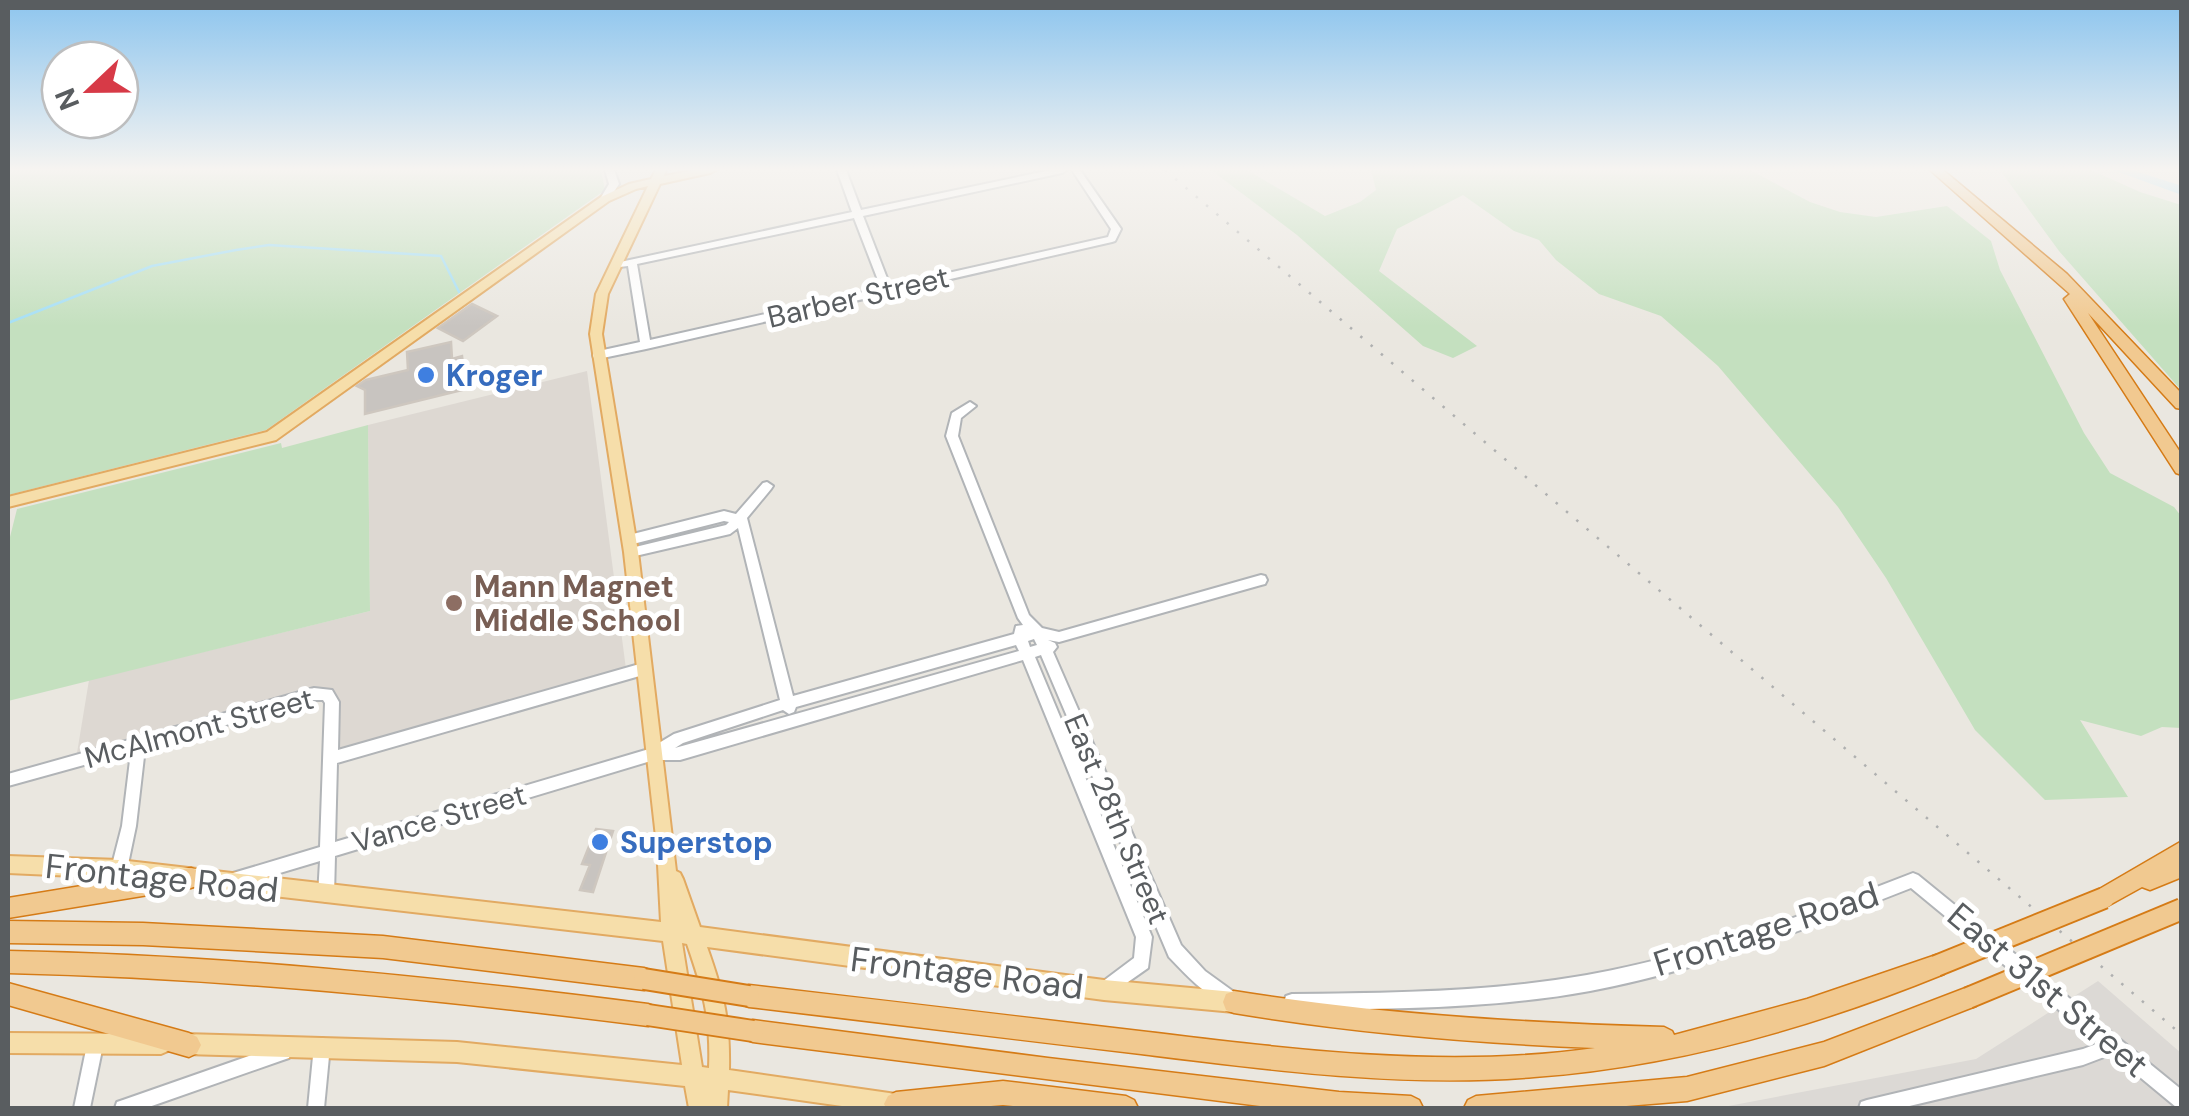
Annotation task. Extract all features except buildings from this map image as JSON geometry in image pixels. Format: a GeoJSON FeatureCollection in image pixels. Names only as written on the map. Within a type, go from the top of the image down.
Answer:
{"type":"FeatureCollection","features":[{"type":"Feature","properties":{"kind":"highway"},"geometry":{"type":"LineString","coordinates":[[1998,222],[2041,258],[2182,404]]}},
{"type":"Feature","properties":{"kind":"highway"},"geometry":{"type":"LineString","coordinates":[[2041,258],[2182,469]]}},
{"type":"Feature","properties":{"kind":"highway"},"geometry":{"type":"LineString","coordinates":[[2104,898],[2182,850]]}},
{"type":"Feature","properties":{"kind":"highway"},"geometry":{"type":"LineString","coordinates":[[8,932],[383,947],[1286,1061],[1484,1068],[1588,1061],[1705,1040],[1782,1020],[1936,966],[2182,867]]}},
{"type":"Feature","properties":{"kind":"highway"},"geometry":{"type":"LineString","coordinates":[[8,908],[190,878]]}},
{"type":"Feature","properties":{"kind":"highway"},"geometry":{"type":"LineString","coordinates":[[1476,1108],[1686,1089],[1824,1054],[2182,909]]}},
{"type":"Feature","properties":{"kind":"highway"},"geometry":{"type":"LineString","coordinates":[[8,962],[146,965],[331,977],[648,1015],[1048,1070],[1340,1104],[1410,1108]]}},
{"type":"Feature","properties":{"kind":"highway"},"geometry":{"type":"LineString","coordinates":[[8,994],[189,1044]]}},
{"type":"Feature","properties":{"kind":"highway"},"geometry":{"type":"LineString","coordinates":[[1234,1002],[1314,1016],[1524,1036],[1705,1040]]}},
{"type":"Feature","properties":{"kind":"highway"},"geometry":{"type":"LineString","coordinates":[[891,1106],[1004,1093],[1126,1108]]}},
{"type":"Feature","properties":{"kind":"main road"},"geometry":{"type":"LineString","coordinates":[[8,502],[270,436],[571,222]]}},
{"type":"Feature","properties":{"kind":"main road"},"geometry":{"type":"LineString","coordinates":[[637,222],[597,308],[598,355],[630,546],[653,754],[681,935],[698,1108]]}},
{"type":"Feature","properties":{"kind":"main road","name":"Frontage Road"},"geometry":{"type":"LineString","coordinates":[[8,864],[119,869],[681,935],[1104,990],[1234,1002]]}},
{"type":"Feature","properties":{"kind":"main road"},"geometry":{"type":"LineString","coordinates":[[681,935],[715,996],[720,1035],[716,1108]]}},
{"type":"Feature","properties":{"kind":"main road"},"geometry":{"type":"LineString","coordinates":[[8,1043],[322,1046],[458,1052],[719,1079],[891,1106]]}},
{"type":"Feature","properties":{"kind":"street"},"geometry":{"type":"LineString","coordinates":[[616,266],[820,222]]}},
{"type":"Feature","properties":{"kind":"street"},"geometry":{"type":"LineString","coordinates":[[861,222],[887,291]]}},
{"type":"Feature","properties":{"kind":"street","name":"Barber Street"},"geometry":{"type":"LineString","coordinates":[[598,355],[1116,236],[1111,222]]}},
{"type":"Feature","properties":{"kind":"street"},"geometry":{"type":"LineString","coordinates":[[632,262],[646,345]]}},
{"type":"Feature","properties":{"kind":"street","name":"East 28th Street"},"geometry":{"type":"LineString","coordinates":[[970,406],[956,416],[952,436],[1024,618],[1038,633],[1046,650],[1168,936],[1186,965],[1234,1002]]}},
{"type":"Feature","properties":{"kind":"street"},"geometry":{"type":"LineString","coordinates":[[630,546],[730,529],[742,520],[767,486]]}},
{"type":"Feature","properties":{"kind":"street"},"geometry":{"type":"LineString","coordinates":[[742,520],[792,720]]}},
{"type":"Feature","properties":{"kind":"street","name":"Vance Street"},"geometry":{"type":"LineString","coordinates":[[226,882],[653,754],[679,738],[788,703],[1038,633],[1060,637],[1261,580]]}},
{"type":"Feature","properties":{"kind":"street"},"geometry":{"type":"LineString","coordinates":[[1020,638],[1024,618]]}},
{"type":"Feature","properties":{"kind":"street","name":"Vance Street"},"geometry":{"type":"LineString","coordinates":[[653,754],[680,754],[1046,650],[1060,637]]}},
{"type":"Feature","properties":{"kind":"street","name":"East 28th Street"},"geometry":{"type":"LineString","coordinates":[[1020,638],[1144,936],[1144,957],[1135,970],[1104,990]]}},
{"type":"Feature","properties":{"kind":"street"},"geometry":{"type":"LineString","coordinates":[[326,895],[331,762],[643,669]]}},
{"type":"Feature","properties":{"kind":"street","name":"McAlmont Street"},"geometry":{"type":"LineString","coordinates":[[8,780],[324,694],[332,702],[331,762]]}},
{"type":"Feature","properties":{"kind":"street"},"geometry":{"type":"LineString","coordinates":[[119,869],[129,826],[138,742]]}},
{"type":"Feature","properties":{"kind":"street","name":"Frontage Road"},"geometry":{"type":"LineString","coordinates":[[1234,1002],[1450,999],[1589,982],[1727,949],[1913,880]]}},
{"type":"Feature","properties":{"kind":"street","name":"East 31st Street"},"geometry":{"type":"LineString","coordinates":[[1913,880],[2182,1101]]}},
{"type":"Feature","properties":{"kind":"street"},"geometry":{"type":"LineString","coordinates":[[82,1108],[94,1045]]}},
{"type":"Feature","properties":{"kind":"street"},"geometry":{"type":"LineString","coordinates":[[123,1108],[300,1046]]}},
{"type":"Feature","properties":{"kind":"street"},"geometry":{"type":"LineString","coordinates":[[316,1108],[322,1046]]}},
{"type":"Feature","properties":{"kind":"street"},"geometry":{"type":"LineString","coordinates":[[1867,1108],[2113,1046]]}},
{"type":"Feature","properties":{"kind":"street"},"geometry":{"type":"LineString","coordinates":[[891,1106],[931,1108]]}},
{"type":"Feature","properties":{"kind":"shaded area"},"geometry":{"type":"Polygon","coordinates":[[[587,371],[626,669],[339,749],[338,700],[326,688],[77,753],[89,680],[370,611],[368,425],[587,371]]]}},
{"type":"Feature","properties":{"kind":"shaded area"},"geometry":{"type":"Polygon","coordinates":[[[2098,981],[2181,1053],[2181,1108],[1718,1108],[1976,1059],[2098,981]]]}},
{"type":"Feature","properties":{"kind":"green space"},"geometry":{"type":"Polygon","coordinates":[[[8,222],[560,222],[266,430],[8,495],[8,222]]]}},
{"type":"Feature","properties":{"kind":"green space"},"geometry":{"type":"Polygon","coordinates":[[[1280,222],[1410,222],[1397,229],[1379,271],[1477,346],[1453,358],[1423,346],[1280,222]]]}},
{"type":"Feature","properties":{"kind":"green space"},"geometry":{"type":"Polygon","coordinates":[[[1501,222],[1967,222],[1991,241],[2000,270],[2084,433],[2110,473],[2174,507],[2181,516],[2181,728],[2162,727],[2141,736],[2080,720],[2128,797],[2045,800],[1975,730],[1886,578],[1838,507],[1718,366],[1661,316],[1599,294],[1556,260],[1539,240],[1501,222]]]}},
{"type":"Feature","properties":{"kind":"green space"},"geometry":{"type":"Polygon","coordinates":[[[2038,222],[2181,222],[2181,390],[2038,222]]]}},
{"type":"Feature","properties":{"kind":"green space"},"geometry":{"type":"Polygon","coordinates":[[[368,425],[370,611],[8,701],[8,545],[17,509],[368,425]]]}},
{"type":"Feature","properties":{"kind":"waterway"},"geometry":{"type":"LineString","coordinates":[[8,323],[152,266],[269,245],[441,256],[459,292]]}},
{"type":"Feature","properties":{"kind":"railway"},"geometry":{"type":"LineString","coordinates":[[1226,222],[2182,1035]]}},
{"type":"Feature","properties":{"kind":"place","name":"Kroger"},"geometry":{"type":"Point","coordinates":[426,375]}},
{"type":"Feature","properties":{"kind":"place","name":"Mann Magnet Middle School"},"geometry":{"type":"Point","coordinates":[454,603]}},
{"type":"Feature","properties":{"kind":"place","name":"Superstop"},"geometry":{"type":"Point","coordinates":[600,842]}}]}
